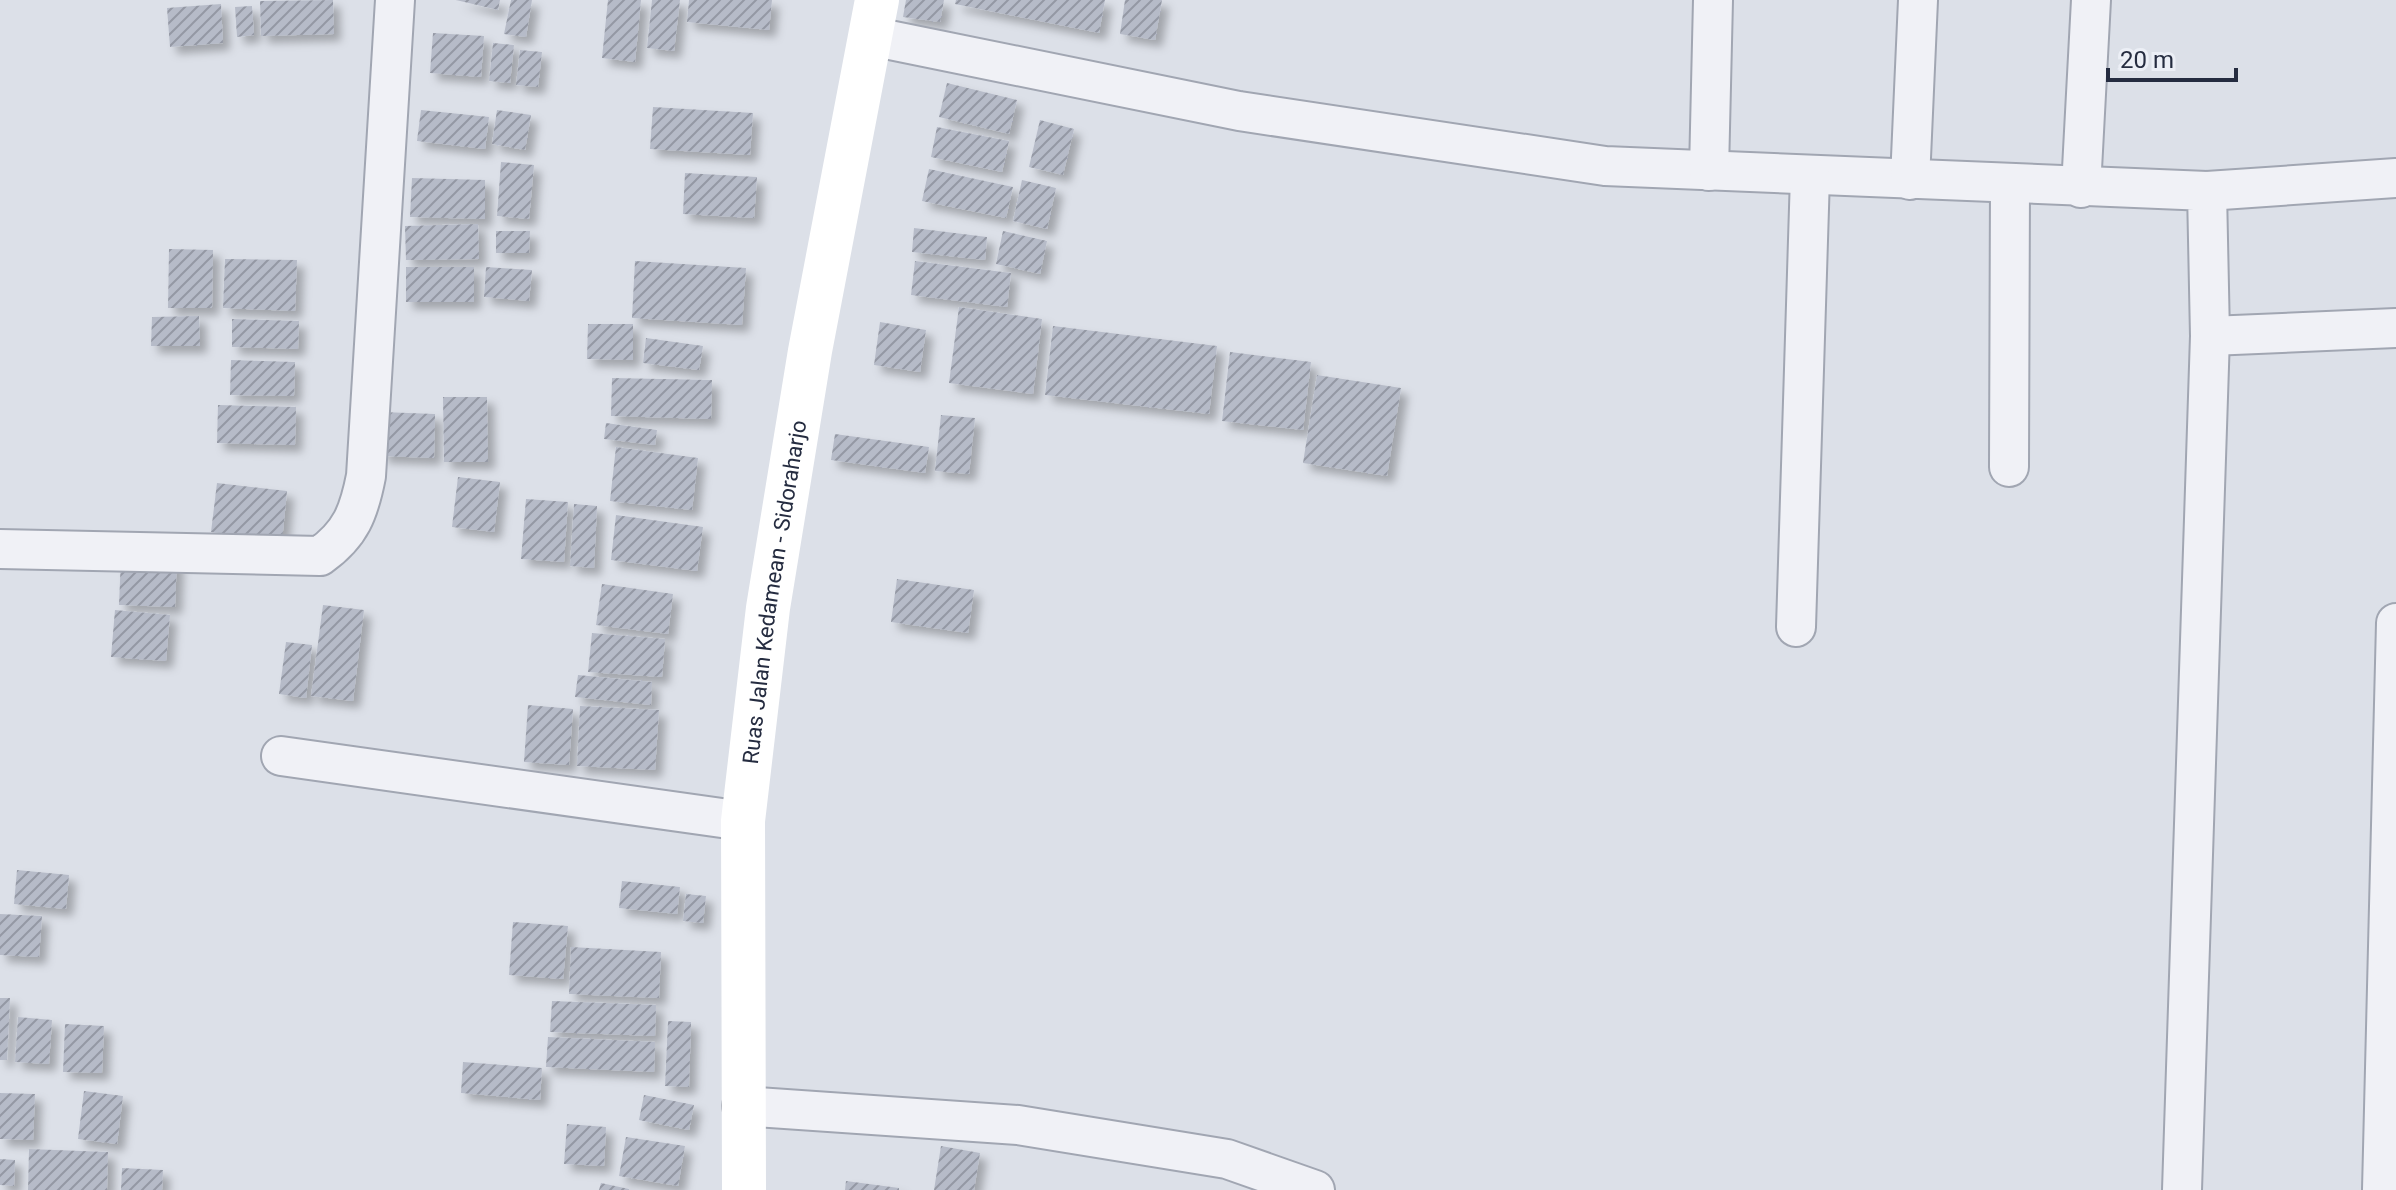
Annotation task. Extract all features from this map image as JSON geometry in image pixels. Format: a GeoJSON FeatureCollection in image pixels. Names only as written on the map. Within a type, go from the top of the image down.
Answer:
{"type":"FeatureCollection","features":[{"type":"Feature","properties":{"kind":"main road","name":"Ruas Jalan Kedamean - Sidoraharjo"},"geometry":{"type":"LineString","coordinates":[[744,1190],[743,821],[775,562],[810,351],[873,18]]}},
{"type":"Feature","properties":{"kind":"street"},"geometry":{"type":"LineString","coordinates":[[0,549],[320,556],[348,533],[360,508],[366,476],[395,0]]}},
{"type":"Feature","properties":{"kind":"street"},"geometry":{"type":"LineString","coordinates":[[1709,171],[1713,0]]}},
{"type":"Feature","properties":{"kind":"street"},"geometry":{"type":"LineString","coordinates":[[1910,180],[1918,0]]}},
{"type":"Feature","properties":{"kind":"street"},"geometry":{"type":"LineString","coordinates":[[2081,188],[2091,0]]}},
{"type":"Feature","properties":{"kind":"street"},"geometry":{"type":"LineString","coordinates":[[873,18],[1239,111],[1605,166],[2207,191],[2396,178]]}},
{"type":"Feature","properties":{"kind":"street"},"geometry":{"type":"LineString","coordinates":[[1796,627],[1810,176]]}},
{"type":"Feature","properties":{"kind":"street"},"geometry":{"type":"LineString","coordinates":[[2009,467],[2010,185]]}},
{"type":"Feature","properties":{"kind":"street"},"geometry":{"type":"LineString","coordinates":[[2182,1190],[2210,336],[2207,191]]}},
{"type":"Feature","properties":{"kind":"street"},"geometry":{"type":"LineString","coordinates":[[2210,336],[2396,328]]}},
{"type":"Feature","properties":{"kind":"street"},"geometry":{"type":"LineString","coordinates":[[2382,1190],[2396,623]]}},
{"type":"Feature","properties":{"kind":"street"},"geometry":{"type":"LineString","coordinates":[[281,756],[743,821]]}},
{"type":"Feature","properties":{"kind":"street"},"geometry":{"type":"LineString","coordinates":[[742,1106],[1018,1125],[1227,1159],[1315,1190]]}},
{"type":"Feature","properties":{"kind":"building"},"geometry":{"type":"Polygon","coordinates":[[[333,0],[334,34],[261,36],[260,1],[333,0]]]}},
{"type":"Feature","properties":{"kind":"building"},"geometry":{"type":"Polygon","coordinates":[[[456,0],[500,0],[498,10],[456,0]]]}},
{"type":"Feature","properties":{"kind":"building"},"geometry":{"type":"Polygon","coordinates":[[[511,0],[532,0],[526,37],[504,34],[511,0]]]}},
{"type":"Feature","properties":{"kind":"building"},"geometry":{"type":"Polygon","coordinates":[[[608,0],[641,0],[635,62],[602,58],[608,0]]]}},
{"type":"Feature","properties":{"kind":"building"},"geometry":{"type":"Polygon","coordinates":[[[652,0],[680,0],[674,51],[647,48],[652,0]]]}},
{"type":"Feature","properties":{"kind":"building"},"geometry":{"type":"Polygon","coordinates":[[[689,0],[772,0],[769,30],[687,22],[689,0]]]}},
{"type":"Feature","properties":{"kind":"building"},"geometry":{"type":"Polygon","coordinates":[[[906,0],[944,0],[940,22],[903,17],[906,0]]]}},
{"type":"Feature","properties":{"kind":"building"},"geometry":{"type":"Polygon","coordinates":[[[956,0],[1105,0],[1099,33],[955,4],[956,0]]]}},
{"type":"Feature","properties":{"kind":"building"},"geometry":{"type":"Polygon","coordinates":[[[1125,0],[1162,0],[1155,40],[1120,34],[1125,0]]]}},
{"type":"Feature","properties":{"kind":"building"},"geometry":{"type":"Polygon","coordinates":[[[221,4],[223,43],[170,47],[167,8],[221,4]]]}},
{"type":"Feature","properties":{"kind":"building"},"geometry":{"type":"Polygon","coordinates":[[[252,6],[254,35],[237,37],[235,7],[252,6]]]}},
{"type":"Feature","properties":{"kind":"building"},"geometry":{"type":"Polygon","coordinates":[[[433,33],[484,36],[481,77],[430,73],[433,33]]]}},
{"type":"Feature","properties":{"kind":"building"},"geometry":{"type":"Polygon","coordinates":[[[493,43],[514,45],[510,83],[489,81],[493,43]]]}},
{"type":"Feature","properties":{"kind":"building"},"geometry":{"type":"Polygon","coordinates":[[[520,50],[542,52],[538,87],[516,85],[520,50]]]}},
{"type":"Feature","properties":{"kind":"building"},"geometry":{"type":"Polygon","coordinates":[[[947,83],[1017,100],[1009,134],[939,117],[947,83]]]}},
{"type":"Feature","properties":{"kind":"building"},"geometry":{"type":"Polygon","coordinates":[[[653,107],[753,113],[750,155],[650,149],[653,107]]]}},
{"type":"Feature","properties":{"kind":"building"},"geometry":{"type":"Polygon","coordinates":[[[421,110],[489,117],[485,149],[417,141],[421,110]]]}},
{"type":"Feature","properties":{"kind":"building"},"geometry":{"type":"Polygon","coordinates":[[[497,110],[531,115],[525,150],[492,144],[497,110]]]}},
{"type":"Feature","properties":{"kind":"building"},"geometry":{"type":"Polygon","coordinates":[[[1040,120],[1074,129],[1063,175],[1029,167],[1040,120]]]}},
{"type":"Feature","properties":{"kind":"building"},"geometry":{"type":"Polygon","coordinates":[[[937,127],[1009,141],[1002,172],[931,157],[937,127]]]}},
{"type":"Feature","properties":{"kind":"building"},"geometry":{"type":"Polygon","coordinates":[[[501,162],[534,165],[529,219],[497,216],[501,162]]]}},
{"type":"Feature","properties":{"kind":"building"},"geometry":{"type":"Polygon","coordinates":[[[929,169],[1013,187],[1006,218],[922,201],[929,169]]]}},
{"type":"Feature","properties":{"kind":"building"},"geometry":{"type":"Polygon","coordinates":[[[685,173],[757,177],[754,218],[683,214],[685,173]]]}},
{"type":"Feature","properties":{"kind":"building"},"geometry":{"type":"Polygon","coordinates":[[[412,178],[485,180],[485,219],[410,217],[412,178]]]}},
{"type":"Feature","properties":{"kind":"building"},"geometry":{"type":"Polygon","coordinates":[[[1022,180],[1056,188],[1047,229],[1013,221],[1022,180]]]}},
{"type":"Feature","properties":{"kind":"building"},"geometry":{"type":"Polygon","coordinates":[[[478,224],[479,259],[406,260],[405,226],[478,224]]]}},
{"type":"Feature","properties":{"kind":"building"},"geometry":{"type":"Polygon","coordinates":[[[914,228],[987,237],[985,260],[912,252],[914,228]]]}},
{"type":"Feature","properties":{"kind":"building"},"geometry":{"type":"Polygon","coordinates":[[[496,231],[530,231],[529,253],[496,253],[496,231]]]}},
{"type":"Feature","properties":{"kind":"building"},"geometry":{"type":"Polygon","coordinates":[[[1003,231],[1047,241],[1040,274],[996,264],[1003,231]]]}},
{"type":"Feature","properties":{"kind":"building"},"geometry":{"type":"Polygon","coordinates":[[[169,249],[213,250],[212,308],[168,308],[169,249]]]}},
{"type":"Feature","properties":{"kind":"building"},"geometry":{"type":"Polygon","coordinates":[[[225,259],[297,260],[295,311],[223,308],[225,259]]]}},
{"type":"Feature","properties":{"kind":"building"},"geometry":{"type":"Polygon","coordinates":[[[635,261],[746,268],[742,325],[632,318],[635,261]]]}},
{"type":"Feature","properties":{"kind":"building"},"geometry":{"type":"Polygon","coordinates":[[[915,261],[1011,273],[1007,307],[911,295],[915,261]]]}},
{"type":"Feature","properties":{"kind":"building"},"geometry":{"type":"Polygon","coordinates":[[[406,267],[474,267],[474,302],[406,302],[406,267]]]}},
{"type":"Feature","properties":{"kind":"building"},"geometry":{"type":"Polygon","coordinates":[[[486,267],[532,270],[529,301],[484,297],[486,267]]]}},
{"type":"Feature","properties":{"kind":"building"},"geometry":{"type":"Polygon","coordinates":[[[959,307],[1042,319],[1033,394],[949,383],[959,307]]]}},
{"type":"Feature","properties":{"kind":"building"},"geometry":{"type":"Polygon","coordinates":[[[199,316],[200,346],[151,346],[152,317],[199,316]]]}},
{"type":"Feature","properties":{"kind":"building"},"geometry":{"type":"Polygon","coordinates":[[[232,319],[299,321],[298,349],[232,347],[232,319]]]}},
{"type":"Feature","properties":{"kind":"building"},"geometry":{"type":"Polygon","coordinates":[[[880,322],[926,330],[920,372],[874,365],[880,322]]]}},
{"type":"Feature","properties":{"kind":"building"},"geometry":{"type":"Polygon","coordinates":[[[588,324],[633,324],[633,360],[587,359],[588,324]]]}},
{"type":"Feature","properties":{"kind":"building"},"geometry":{"type":"Polygon","coordinates":[[[1053,326],[1217,346],[1209,414],[1045,395],[1053,326]]]}},
{"type":"Feature","properties":{"kind":"building"},"geometry":{"type":"Polygon","coordinates":[[[646,338],[703,346],[699,370],[643,363],[646,338]]]}},
{"type":"Feature","properties":{"kind":"building"},"geometry":{"type":"Polygon","coordinates":[[[1230,352],[1311,362],[1303,430],[1222,421],[1230,352]]]}},
{"type":"Feature","properties":{"kind":"building"},"geometry":{"type":"Polygon","coordinates":[[[231,360],[295,362],[294,396],[230,395],[231,360]]]}},
{"type":"Feature","properties":{"kind":"building"},"geometry":{"type":"Polygon","coordinates":[[[1317,375],[1401,388],[1387,476],[1303,463],[1317,375]]]}},
{"type":"Feature","properties":{"kind":"building"},"geometry":{"type":"Polygon","coordinates":[[[612,378],[712,380],[711,419],[611,416],[612,378]]]}},
{"type":"Feature","properties":{"kind":"building"},"geometry":{"type":"Polygon","coordinates":[[[443,397],[487,397],[488,462],[444,462],[443,397]]]}},
{"type":"Feature","properties":{"kind":"building"},"geometry":{"type":"Polygon","coordinates":[[[218,405],[296,407],[295,445],[217,443],[218,405]]]}},
{"type":"Feature","properties":{"kind":"building"},"geometry":{"type":"Polygon","coordinates":[[[382,412],[435,414],[434,458],[381,456],[382,412]]]}},
{"type":"Feature","properties":{"kind":"building"},"geometry":{"type":"Polygon","coordinates":[[[941,415],[975,418],[969,474],[935,471],[941,415]]]}},
{"type":"Feature","properties":{"kind":"building"},"geometry":{"type":"Polygon","coordinates":[[[606,423],[657,430],[655,445],[604,439],[606,423]]]}},
{"type":"Feature","properties":{"kind":"building"},"geometry":{"type":"Polygon","coordinates":[[[835,434],[929,447],[925,473],[831,460],[835,434]]]}},
{"type":"Feature","properties":{"kind":"building"},"geometry":{"type":"Polygon","coordinates":[[[616,447],[698,458],[692,510],[610,501],[616,447]]]}},
{"type":"Feature","properties":{"kind":"building"},"geometry":{"type":"Polygon","coordinates":[[[458,477],[500,482],[494,532],[452,527],[458,477]]]}},
{"type":"Feature","properties":{"kind":"building"},"geometry":{"type":"Polygon","coordinates":[[[217,483],[287,491],[282,541],[211,532],[217,483]]]}},
{"type":"Feature","properties":{"kind":"building"},"geometry":{"type":"Polygon","coordinates":[[[526,499],[568,502],[564,562],[521,559],[526,499]]]}},
{"type":"Feature","properties":{"kind":"building"},"geometry":{"type":"Polygon","coordinates":[[[574,504],[597,506],[594,568],[570,566],[574,504]]]}},
{"type":"Feature","properties":{"kind":"building"},"geometry":{"type":"Polygon","coordinates":[[[616,515],[703,527],[697,571],[611,560],[616,515]]]}},
{"type":"Feature","properties":{"kind":"building"},"geometry":{"type":"Polygon","coordinates":[[[121,557],[177,558],[175,607],[119,605],[121,557]]]}},
{"type":"Feature","properties":{"kind":"building"},"geometry":{"type":"Polygon","coordinates":[[[897,579],[974,590],[968,633],[891,622],[897,579]]]}},
{"type":"Feature","properties":{"kind":"building"},"geometry":{"type":"Polygon","coordinates":[[[602,584],[673,594],[668,634],[596,625],[602,584]]]}},
{"type":"Feature","properties":{"kind":"building"},"geometry":{"type":"Polygon","coordinates":[[[323,605],[364,610],[353,701],[311,696],[323,605]]]}},
{"type":"Feature","properties":{"kind":"building"},"geometry":{"type":"Polygon","coordinates":[[[115,610],[170,615],[166,661],[111,657],[115,610]]]}},
{"type":"Feature","properties":{"kind":"building"},"geometry":{"type":"Polygon","coordinates":[[[592,633],[665,639],[662,677],[588,672],[592,633]]]}},
{"type":"Feature","properties":{"kind":"building"},"geometry":{"type":"Polygon","coordinates":[[[286,642],[312,645],[306,698],[279,694],[286,642]]]}},
{"type":"Feature","properties":{"kind":"building"},"geometry":{"type":"Polygon","coordinates":[[[578,675],[652,682],[651,705],[575,697],[578,675]]]}},
{"type":"Feature","properties":{"kind":"building"},"geometry":{"type":"Polygon","coordinates":[[[528,705],[573,709],[569,765],[524,762],[528,705]]]}},
{"type":"Feature","properties":{"kind":"building"},"geometry":{"type":"Polygon","coordinates":[[[580,706],[659,710],[655,770],[577,766],[580,706]]]}},
{"type":"Feature","properties":{"kind":"building"},"geometry":{"type":"Polygon","coordinates":[[[17,870],[69,875],[66,909],[14,904],[17,870]]]}},
{"type":"Feature","properties":{"kind":"building"},"geometry":{"type":"Polygon","coordinates":[[[622,881],[680,887],[677,914],[619,908],[622,881]]]}},
{"type":"Feature","properties":{"kind":"building"},"geometry":{"type":"Polygon","coordinates":[[[686,894],[706,896],[703,923],[683,921],[686,894]]]}},
{"type":"Feature","properties":{"kind":"building"},"geometry":{"type":"Polygon","coordinates":[[[0,914],[42,916],[39,957],[0,955],[0,914]]]}},
{"type":"Feature","properties":{"kind":"building"},"geometry":{"type":"Polygon","coordinates":[[[513,922],[568,926],[563,979],[509,975],[513,922]]]}},
{"type":"Feature","properties":{"kind":"building"},"geometry":{"type":"Polygon","coordinates":[[[571,947],[661,952],[659,998],[569,994],[571,947]]]}},
{"type":"Feature","properties":{"kind":"building"},"geometry":{"type":"Polygon","coordinates":[[[0,998],[10,998],[7,1060],[0,1060],[0,998]]]}},
{"type":"Feature","properties":{"kind":"building"},"geometry":{"type":"Polygon","coordinates":[[[552,1001],[656,1005],[655,1036],[550,1032],[552,1001]]]}},
{"type":"Feature","properties":{"kind":"building"},"geometry":{"type":"Polygon","coordinates":[[[18,1017],[52,1020],[49,1064],[15,1062],[18,1017]]]}},
{"type":"Feature","properties":{"kind":"building"},"geometry":{"type":"Polygon","coordinates":[[[668,1021],[691,1022],[689,1087],[665,1086],[668,1021]]]}},
{"type":"Feature","properties":{"kind":"building"},"geometry":{"type":"Polygon","coordinates":[[[65,1024],[104,1026],[102,1073],[63,1072],[65,1024]]]}},
{"type":"Feature","properties":{"kind":"building"},"geometry":{"type":"Polygon","coordinates":[[[548,1037],[655,1042],[654,1072],[546,1067],[548,1037]]]}},
{"type":"Feature","properties":{"kind":"building"},"geometry":{"type":"Polygon","coordinates":[[[463,1062],[542,1068],[540,1100],[461,1093],[463,1062]]]}},
{"type":"Feature","properties":{"kind":"building"},"geometry":{"type":"Polygon","coordinates":[[[84,1091],[123,1096],[117,1144],[78,1139],[84,1091]]]}},
{"type":"Feature","properties":{"kind":"building"},"geometry":{"type":"Polygon","coordinates":[[[0,1093],[35,1094],[33,1140],[0,1139],[0,1093]]]}},
{"type":"Feature","properties":{"kind":"building"},"geometry":{"type":"Polygon","coordinates":[[[644,1095],[694,1105],[689,1130],[639,1120],[644,1095]]]}},
{"type":"Feature","properties":{"kind":"building"},"geometry":{"type":"Polygon","coordinates":[[[567,1124],[606,1127],[604,1166],[564,1164],[567,1124]]]}},
{"type":"Feature","properties":{"kind":"building"},"geometry":{"type":"Polygon","coordinates":[[[626,1137],[685,1146],[678,1186],[619,1176],[626,1137]]]}},
{"type":"Feature","properties":{"kind":"building"},"geometry":{"type":"Polygon","coordinates":[[[941,1146],[980,1153],[974,1190],[934,1190],[941,1146]]]}},
{"type":"Feature","properties":{"kind":"building"},"geometry":{"type":"Polygon","coordinates":[[[29,1149],[108,1152],[107,1190],[28,1190],[29,1149]]]}},
{"type":"Feature","properties":{"kind":"building"},"geometry":{"type":"Polygon","coordinates":[[[0,1159],[15,1160],[14,1186],[0,1185],[0,1159]]]}},
{"type":"Feature","properties":{"kind":"building"},"geometry":{"type":"Polygon","coordinates":[[[122,1168],[163,1170],[162,1190],[121,1190],[122,1168]]]}},
{"type":"Feature","properties":{"kind":"building"},"geometry":{"type":"Polygon","coordinates":[[[846,1181],[899,1188],[899,1190],[845,1190],[846,1181]]]}},
{"type":"Feature","properties":{"kind":"building"},"geometry":{"type":"Polygon","coordinates":[[[601,1183],[629,1189],[629,1190],[599,1190],[601,1183]]]}}]}
